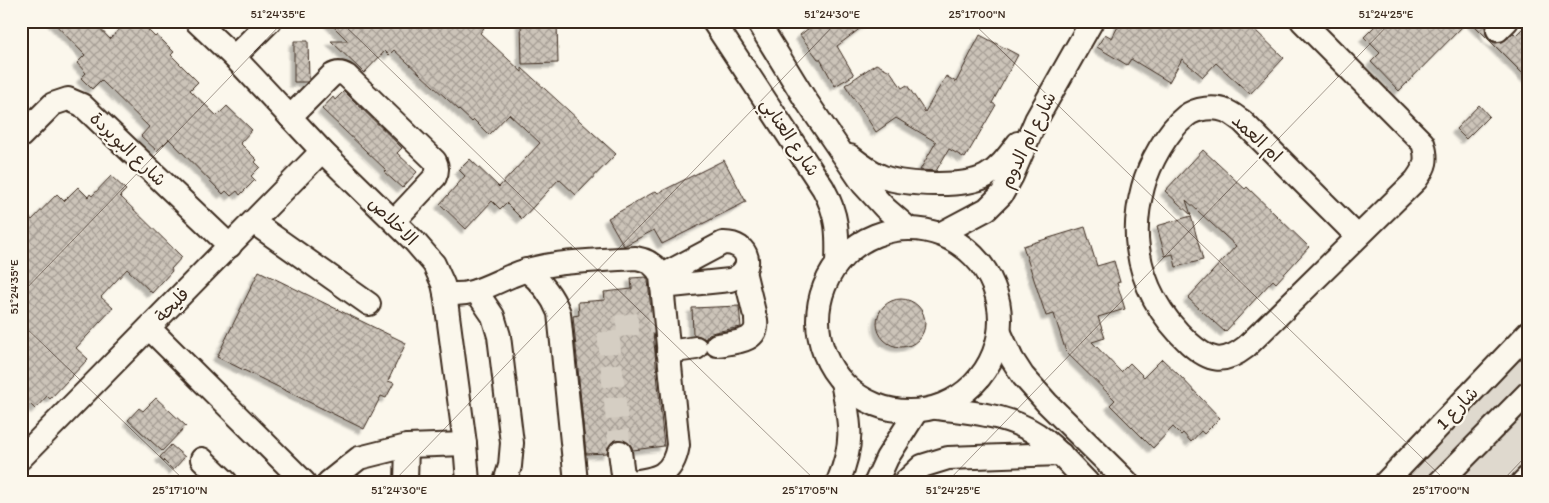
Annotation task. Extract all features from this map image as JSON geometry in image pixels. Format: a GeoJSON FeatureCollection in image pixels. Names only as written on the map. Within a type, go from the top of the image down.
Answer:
{"type":"FeatureCollection","features":[{"type":"Feature","properties":{"kind":"street","name":"الاخلاص"},"geometry":{"type":"LineString","coordinates":[[196,21],[234,58],[322,151],[394,221],[434,264],[445,293],[465,444],[468,482]]}},
{"type":"Feature","properties":{"kind":"street"},"geometry":{"type":"LineString","coordinates":[[234,58],[270,21]]}},
{"type":"Feature","properties":{"kind":"street","name":"شارع العنابي"},"geometry":{"type":"LineString","coordinates":[[713,21],[832,202],[838,235],[837,264]]}},
{"type":"Feature","properties":{"kind":"street","name":"شارع العنابي"},"geometry":{"type":"LineString","coordinates":[[757,21],[805,99],[839,146],[863,184],[885,208],[908,228]]}},
{"type":"Feature","properties":{"kind":"street","name":"شارع ام الدوم"},"geometry":{"type":"LineString","coordinates":[[940,234],[987,209],[1002,194],[1012,176],[1036,120],[1092,21]]}},
{"type":"Feature","properties":{"kind":"street","name":"ام العمد"},"geometry":{"type":"LineString","coordinates":[[1316,26],[1423,143],[1426,156],[1424,169],[1416,180],[1358,237],[1246,347],[1235,356],[1222,359],[1208,357],[1197,350],[1174,329],[1156,304],[1144,276],[1137,247],[1137,216],[1143,186],[1157,153],[1173,130],[1187,115],[1205,108],[1225,110],[1242,121],[1358,237]]}},
{"type":"Feature","properties":{"kind":"street"},"geometry":{"type":"LineString","coordinates":[[290,117],[331,76],[336,73],[342,73],[435,161],[438,166],[438,172],[435,177],[394,221]]}},
{"type":"Feature","properties":{"kind":"street","name":"شارع البويردة"},"geometry":{"type":"LineString","coordinates":[[21,136],[52,104],[68,100],[82,105],[230,246]]}},
{"type":"Feature","properties":{"kind":"street"},"geometry":{"type":"LineString","coordinates":[[839,146],[868,169],[881,176],[904,181],[947,184],[967,183],[978,180],[996,169],[1036,120]]}},
{"type":"Feature","properties":{"kind":"street","name":"فليحة"},"geometry":{"type":"LineString","coordinates":[[21,458],[322,151]]}},
{"type":"Feature","properties":{"kind":"street"},"geometry":{"type":"LineString","coordinates":[[253,222],[368,304]]}},
{"type":"Feature","properties":{"kind":"street"},"geometry":{"type":"LineString","coordinates":[[876,482],[887,458],[927,410],[956,399],[972,387],[981,377],[995,353],[1000,333],[1001,312],[996,291],[988,272],[958,243],[940,234],[908,228],[881,233],[856,245],[837,264],[826,282],[819,303],[818,324],[821,345],[829,364],[842,382],[858,396],[876,405],[896,411],[927,410],[986,414],[1007,419],[1045,440],[1061,454],[1086,482]]}},
{"type":"Feature","properties":{"kind":"street"},"geometry":{"type":"LineString","coordinates":[[723,243],[732,243],[740,246],[745,254],[747,262],[744,271],[738,277],[730,280],[662,281],[723,243]]}},
{"type":"Feature","properties":{"kind":"street"},"geometry":{"type":"LineString","coordinates":[[445,293],[461,295],[476,291],[526,270],[544,266],[636,258],[649,261],[654,265],[662,281],[660,322],[668,352],[678,446],[677,456],[672,466],[660,476],[630,482]]}},
{"type":"Feature","properties":{"kind":"street"},"geometry":{"type":"LineString","coordinates":[[526,270],[549,293],[559,313],[576,482]]}},
{"type":"Feature","properties":{"kind":"street"},"geometry":{"type":"LineString","coordinates":[[668,352],[749,339],[754,335],[757,329],[755,316],[744,271]]}},
{"type":"Feature","properties":{"kind":"street"},"geometry":{"type":"LineString","coordinates":[[476,291],[493,316],[499,336],[512,443],[510,466],[505,482]]}},
{"type":"Feature","properties":{"kind":"street"},"geometry":{"type":"LineString","coordinates":[[149,328],[304,482]]}},
{"type":"Feature","properties":{"kind":"street"},"geometry":{"type":"LineString","coordinates":[[1000,333],[1012,359],[1047,403],[1128,482]]}},
{"type":"Feature","properties":{"kind":"street","name":"شارع 1"},"geometry":{"type":"LineString","coordinates":[[1386,482],[1528,333]]}},
{"type":"Feature","properties":{"kind":"street"},"geometry":{"type":"LineString","coordinates":[[838,482],[849,449],[850,431],[842,382]]}},
{"type":"Feature","properties":{"kind":"street"},"geometry":{"type":"LineString","coordinates":[[1440,482],[1528,393]]}},
{"type":"Feature","properties":{"kind":"street"},"geometry":{"type":"LineString","coordinates":[[1481,441],[1509,426],[1528,410]]}},
{"type":"Feature","properties":{"kind":"street"},"geometry":{"type":"LineString","coordinates":[[329,482],[360,458],[407,446],[465,444]]}},
{"type":"Feature","properties":{"kind":"street"},"geometry":{"type":"LineString","coordinates":[[406,482],[407,446]]}},
{"type":"Feature","properties":{"kind":"street"},"geometry":{"type":"LineString","coordinates":[[620,452],[624,482]]}},
{"type":"Feature","properties":{"kind":"street"},"geometry":{"type":"LineString","coordinates":[[905,482],[922,466],[948,458],[1061,454]]}},
{"type":"Feature","properties":{"kind":"street"},"geometry":{"type":"LineString","coordinates":[[202,459],[226,482]]}},
{"type":"Feature","properties":{"kind":"street"},"geometry":{"type":"LineString","coordinates":[[1523,482],[1528,477]]}},
{"type":"Feature","properties":{"kind":"shaded area"},"geometry":{"type":"Polygon","coordinates":[[[1528,346],[1528,482],[1396,482],[1528,346]]]}},
{"type":"Feature","properties":{"kind":"building"},"geometry":{"type":"Polygon","coordinates":[[[52,21],[93,21],[110,39],[127,21],[139,21],[155,37],[157,35],[174,52],[171,55],[198,82],[190,90],[217,116],[227,106],[252,130],[240,143],[257,160],[255,162],[260,167],[251,176],[255,180],[240,195],[237,191],[231,196],[226,191],[223,194],[169,139],[157,151],[141,136],[149,127],[101,80],[92,89],[81,78],[86,73],[77,63],[85,55],[52,21]]]}},
{"type":"Feature","properties":{"kind":"building"},"geometry":{"type":"Polygon","coordinates":[[[328,21],[476,21],[484,28],[480,33],[522,72],[522,68],[616,154],[576,195],[559,179],[522,219],[506,203],[500,209],[492,201],[466,229],[440,204],[465,176],[459,170],[470,159],[499,187],[540,143],[509,114],[489,135],[474,120],[472,122],[394,50],[389,55],[385,51],[364,73],[331,41],[348,41],[328,21]]]}},
{"type":"Feature","properties":{"kind":"building"},"geometry":{"type":"Polygon","coordinates":[[[521,21],[557,21],[558,63],[522,64],[521,21]]]}},
{"type":"Feature","properties":{"kind":"building"},"geometry":{"type":"Polygon","coordinates":[[[818,21],[870,21],[837,46],[854,75],[835,86],[820,59],[818,59],[800,35],[818,21]]]}},
{"type":"Feature","properties":{"kind":"building"},"geometry":{"type":"Polygon","coordinates":[[[1121,21],[1260,21],[1253,28],[1284,58],[1250,94],[1216,63],[1203,77],[1182,59],[1169,82],[1131,59],[1127,65],[1097,47],[1105,34],[1112,38],[1121,21]]]}},
{"type":"Feature","properties":{"kind":"building"},"geometry":{"type":"Polygon","coordinates":[[[1380,21],[1468,21],[1399,91],[1371,62],[1380,53],[1364,37],[1380,21]]]}},
{"type":"Feature","properties":{"kind":"building"},"geometry":{"type":"Polygon","coordinates":[[[1470,21],[1488,21],[1485,27],[1489,40],[1470,21]]]}},
{"type":"Feature","properties":{"kind":"building"},"geometry":{"type":"Polygon","coordinates":[[[1528,23],[1528,79],[1489,40],[1495,43],[1502,42],[1514,33],[1516,35],[1528,23]]]}},
{"type":"Feature","properties":{"kind":"building"},"geometry":{"type":"Polygon","coordinates":[[[980,35],[1018,55],[992,103],[996,105],[965,158],[949,149],[936,171],[920,170],[936,142],[896,118],[876,132],[845,85],[876,64],[890,71],[902,88],[907,85],[925,112],[946,76],[956,82],[980,35]]]}},
{"type":"Feature","properties":{"kind":"building"},"geometry":{"type":"Polygon","coordinates":[[[294,41],[308,41],[309,80],[307,82],[294,82],[294,41]]]}},
{"type":"Feature","properties":{"kind":"building"},"geometry":{"type":"Polygon","coordinates":[[[344,91],[402,148],[397,153],[417,172],[402,188],[384,172],[386,170],[322,109],[333,97],[335,100],[344,91]]]}},
{"type":"Feature","properties":{"kind":"building"},"geometry":{"type":"Polygon","coordinates":[[[1479,105],[1489,116],[1466,139],[1456,129],[1479,105]]]}},
{"type":"Feature","properties":{"kind":"building"},"geometry":{"type":"Polygon","coordinates":[[[1203,150],[1245,189],[1247,187],[1309,247],[1276,283],[1273,280],[1225,332],[1188,298],[1236,246],[1186,200],[1191,215],[1165,191],[1203,150]]]}},
{"type":"Feature","properties":{"kind":"building"},"geometry":{"type":"Polygon","coordinates":[[[724,160],[746,202],[662,244],[654,230],[624,246],[608,218],[656,191],[658,193],[724,160]]]}},
{"type":"Feature","properties":{"kind":"building"},"geometry":{"type":"Polygon","coordinates":[[[111,176],[126,190],[120,196],[182,257],[152,293],[127,269],[101,297],[113,308],[76,348],[88,359],[50,399],[47,396],[35,409],[30,404],[21,414],[21,210],[32,220],[57,194],[64,201],[78,187],[88,197],[90,194],[92,196],[111,176]]]}},
{"type":"Feature","properties":{"kind":"building"},"geometry":{"type":"Polygon","coordinates":[[[1191,216],[1203,260],[1176,267],[1173,254],[1165,256],[1157,226],[1191,216]]]}},
{"type":"Feature","properties":{"kind":"building"},"geometry":{"type":"Polygon","coordinates":[[[1085,227],[1097,266],[1114,261],[1120,282],[1117,283],[1125,309],[1098,317],[1105,338],[1092,342],[1121,372],[1130,363],[1144,377],[1162,359],[1180,376],[1220,418],[1204,434],[1201,431],[1191,442],[1183,433],[1181,435],[1173,427],[1153,448],[1110,405],[1115,400],[1066,352],[1054,314],[1046,316],[1023,246],[1085,227]]]}},
{"type":"Feature","properties":{"kind":"building"},"geometry":{"type":"Polygon","coordinates":[[[259,271],[406,343],[388,381],[394,383],[386,398],[381,396],[364,429],[217,357],[259,271]]]}},
{"type":"Feature","properties":{"kind":"building"},"geometry":{"type":"Polygon","coordinates":[[[646,277],[648,280],[664,446],[633,450],[625,440],[619,439],[612,442],[608,447],[607,453],[586,454],[573,316],[579,315],[578,302],[605,300],[604,292],[632,289],[631,278],[646,277]]]}},
{"type":"Feature","properties":{"kind":"building"},"geometry":{"type":"Polygon","coordinates":[[[896,299],[906,299],[915,303],[921,309],[924,314],[924,332],[915,343],[906,347],[896,347],[887,343],[881,337],[877,328],[877,318],[881,309],[887,303],[896,299]]]}},
{"type":"Feature","properties":{"kind":"building"},"geometry":{"type":"Polygon","coordinates":[[[739,306],[741,327],[709,334],[705,339],[693,334],[692,308],[739,306]]]}},
{"type":"Feature","properties":{"kind":"building"},"geometry":{"type":"Polygon","coordinates":[[[156,398],[186,426],[162,451],[128,420],[139,408],[143,411],[156,398]]]}},
{"type":"Feature","properties":{"kind":"building"},"geometry":{"type":"Polygon","coordinates":[[[171,445],[185,457],[173,470],[160,457],[171,445]]]}},
{"type":"Feature","properties":{"kind":"tunnel"},"geometry":{"type":"LineString","coordinates":[[620,452],[608,331],[611,327],[655,322]]}}]}
